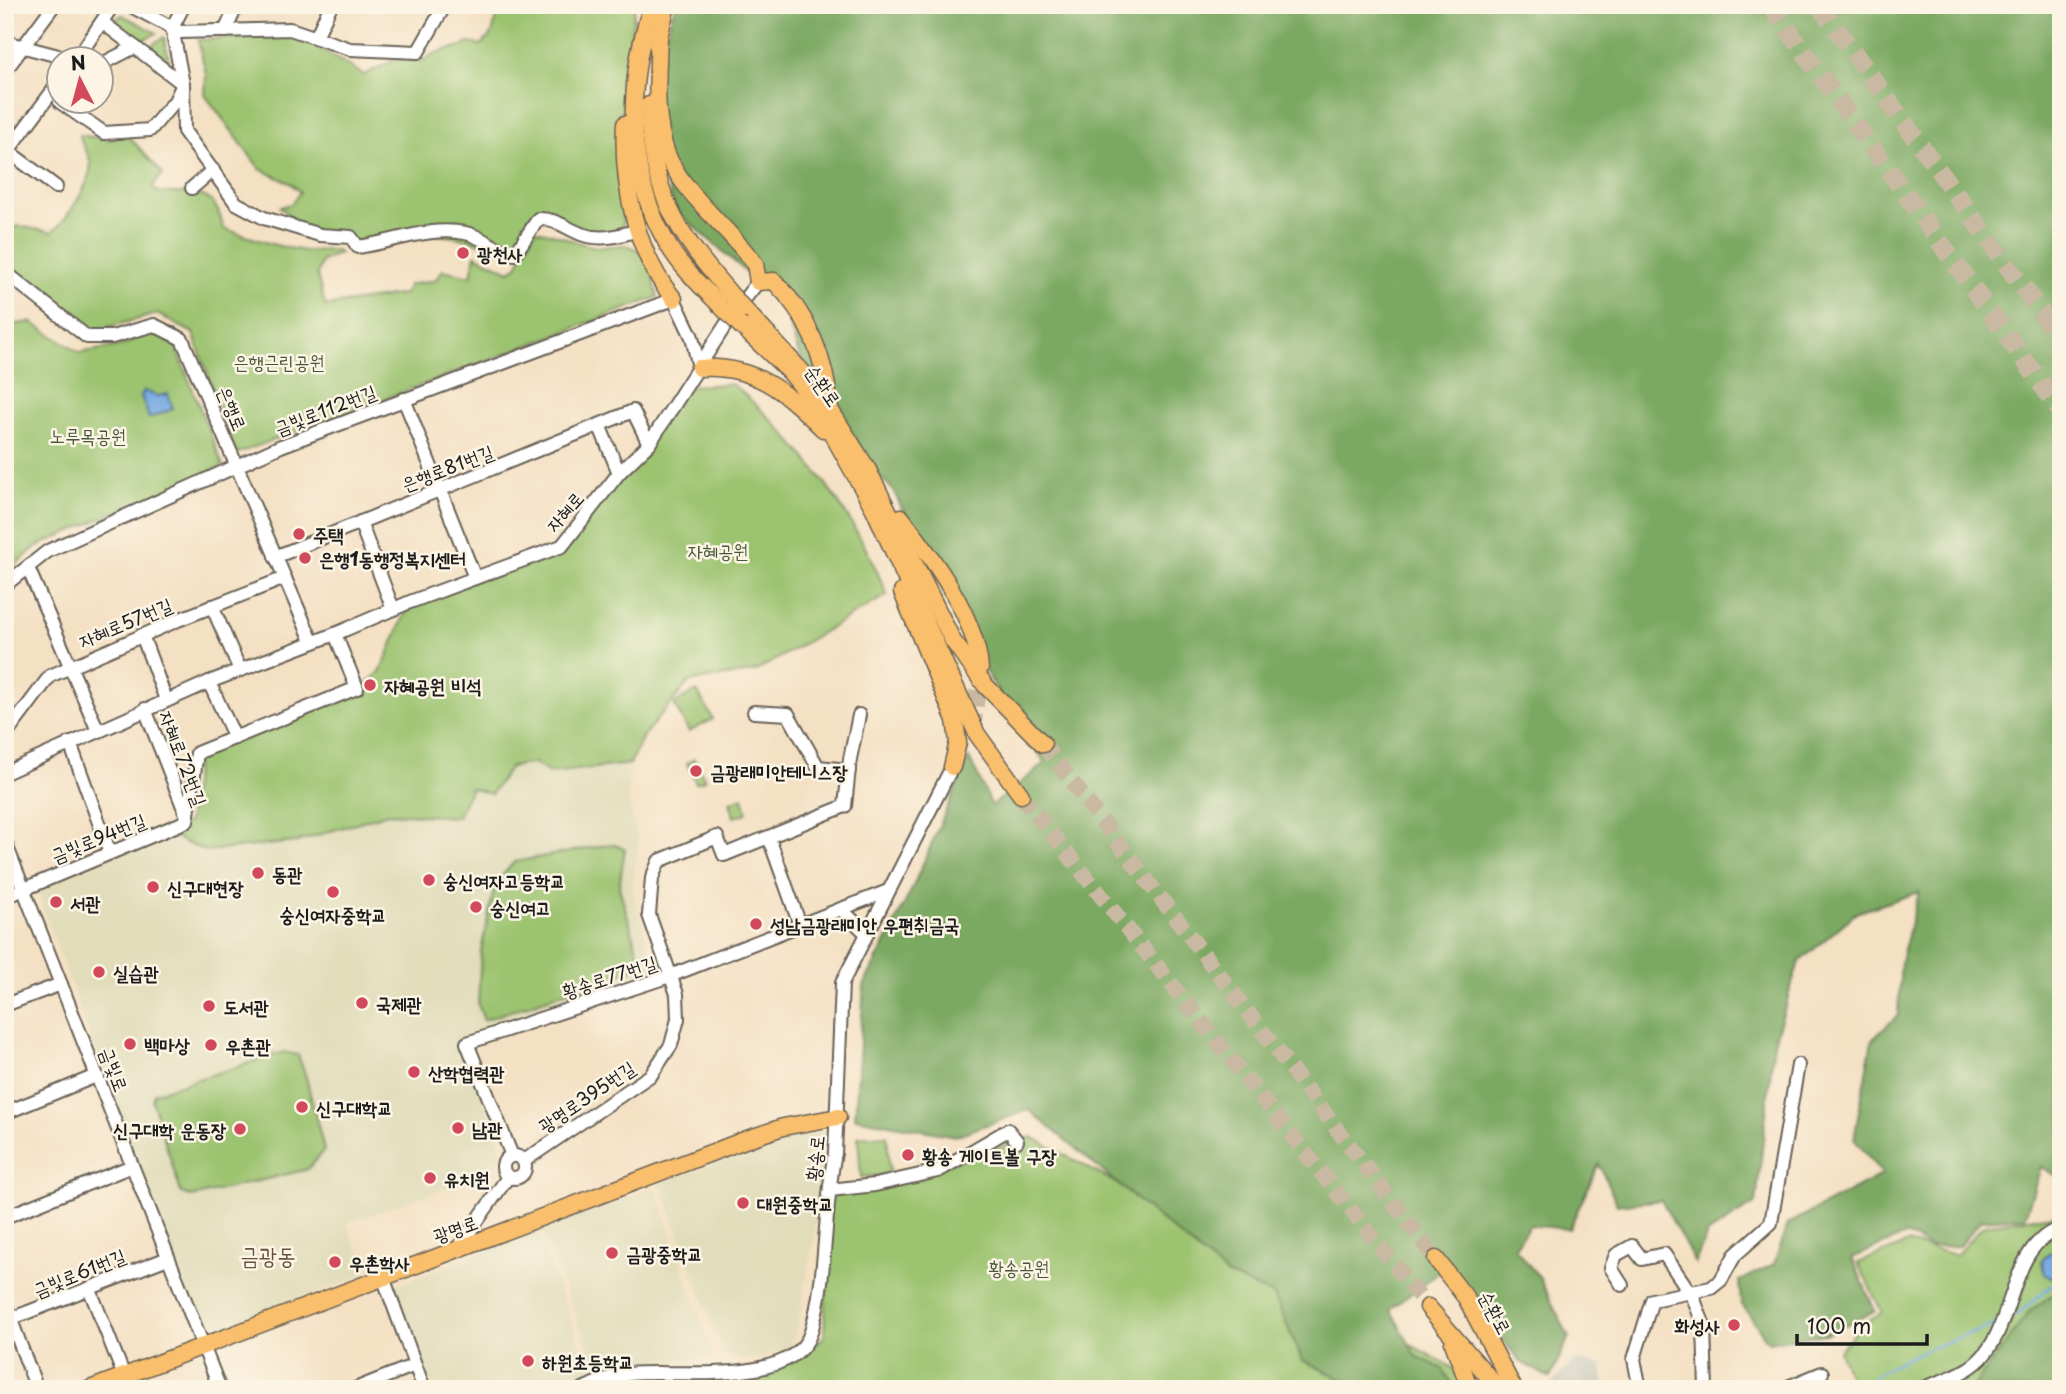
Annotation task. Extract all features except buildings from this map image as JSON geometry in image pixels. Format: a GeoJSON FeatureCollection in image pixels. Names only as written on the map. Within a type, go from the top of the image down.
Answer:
{"type":"FeatureCollection","features":[{"type":"Feature","properties":{"kind":"main road","name":"순환로"},"geometry":{"type":"LineString","coordinates":[[652,5],[637,67],[634,128],[645,192],[668,246],[696,281],[728,303],[744,309],[792,358],[830,410],[874,482],[949,633],[967,663],[1043,744]]}},
{"type":"Feature","properties":{"kind":"main road","name":"순환로"},"geometry":{"type":"LineString","coordinates":[[667,5],[659,35],[649,99],[650,147],[655,173],[677,222],[741,326],[802,386],[835,441],[874,509],[977,734],[1021,795]]}},
{"type":"Feature","properties":{"kind":"main road"},"geometry":{"type":"LineString","coordinates":[[659,35],[657,95],[668,155],[684,181],[755,264],[758,282],[775,281],[802,316],[828,379],[830,410]]}},
{"type":"Feature","properties":{"kind":"main road"},"geometry":{"type":"LineString","coordinates":[[637,67],[626,108],[624,142],[631,201],[638,230],[664,287],[674,299]]}},
{"type":"Feature","properties":{"kind":"main road"},"geometry":{"type":"LineString","coordinates":[[699,368],[729,367],[760,378],[800,407],[835,441]]}},
{"type":"Feature","properties":{"kind":"main road"},"geometry":{"type":"LineString","coordinates":[[874,482],[931,559],[961,611],[979,654],[980,668]]}},
{"type":"Feature","properties":{"kind":"main road"},"geometry":{"type":"LineString","coordinates":[[874,509],[898,582],[955,720],[958,742],[951,767]]}},
{"type":"Feature","properties":{"kind":"main road"},"geometry":{"type":"LineString","coordinates":[[951,767],[968,749],[971,740]]}},
{"type":"Feature","properties":{"kind":"main road","name":"광명로"},"geometry":{"type":"LineString","coordinates":[[90,1389],[202,1349],[458,1248],[536,1222],[783,1127],[838,1117]]}},
{"type":"Feature","properties":{"kind":"main road","name":"순환로"},"geometry":{"type":"LineString","coordinates":[[1436,1259],[1465,1298],[1514,1389]]}},
{"type":"Feature","properties":{"kind":"main road"},"geometry":{"type":"LineString","coordinates":[[1428,1307],[1499,1389]]}},
{"type":"Feature","properties":{"kind":"main road"},"geometry":{"type":"LineString","coordinates":[[1448,1331],[1470,1389]]}},
{"type":"Feature","properties":{"kind":"street"},"geometry":{"type":"LineString","coordinates":[[5,71],[54,5]]}},
{"type":"Feature","properties":{"kind":"street"},"geometry":{"type":"LineString","coordinates":[[85,46],[113,5]]}},
{"type":"Feature","properties":{"kind":"street"},"geometry":{"type":"LineString","coordinates":[[129,5],[180,32],[281,28],[350,49],[418,52],[445,5]]}},
{"type":"Feature","properties":{"kind":"street"},"geometry":{"type":"LineString","coordinates":[[184,5],[172,28],[183,84],[184,131],[236,203],[247,211],[320,235],[351,237],[358,247],[419,233],[455,232],[474,235],[515,254],[538,219],[547,218],[582,234],[603,239],[638,230]]}},
{"type":"Feature","properties":{"kind":"street"},"geometry":{"type":"LineString","coordinates":[[225,31],[237,5]]}},
{"type":"Feature","properties":{"kind":"street"},"geometry":{"type":"LineString","coordinates":[[316,37],[331,5]]}},
{"type":"Feature","properties":{"kind":"street"},"geometry":{"type":"LineString","coordinates":[[102,22],[183,84]]}},
{"type":"Feature","properties":{"kind":"street"},"geometry":{"type":"LineString","coordinates":[[5,42],[46,53]]}},
{"type":"Feature","properties":{"kind":"street"},"geometry":{"type":"LineString","coordinates":[[116,57],[135,47]]}},
{"type":"Feature","properties":{"kind":"street"},"geometry":{"type":"LineString","coordinates":[[79,116],[104,133],[150,130],[175,101],[183,84]]}},
{"type":"Feature","properties":{"kind":"street"},"geometry":{"type":"LineString","coordinates":[[46,110],[6,151],[56,187]]}},
{"type":"Feature","properties":{"kind":"street"},"geometry":{"type":"LineString","coordinates":[[192,188],[213,170]]}},
{"type":"Feature","properties":{"kind":"street","name":"은행로"},"geometry":{"type":"LineString","coordinates":[[5,272],[87,337],[112,337],[154,325],[183,339],[312,641]]}},
{"type":"Feature","properties":{"kind":"street","name":"자혜로"},"geometry":{"type":"LineString","coordinates":[[5,773],[209,682],[562,546],[618,473],[649,444],[758,282]]}},
{"type":"Feature","properties":{"kind":"street"},"geometry":{"type":"LineString","coordinates":[[674,299],[692,337],[699,368]]}},
{"type":"Feature","properties":{"kind":"street","name":"금빛로112번길"},"geometry":{"type":"LineString","coordinates":[[5,585],[48,551],[237,465],[404,399],[674,299]]}},
{"type":"Feature","properties":{"kind":"street"},"geometry":{"type":"LineString","coordinates":[[404,399],[475,578]]}},
{"type":"Feature","properties":{"kind":"street","name":"은행로81번길"},"geometry":{"type":"LineString","coordinates":[[275,557],[600,427],[633,411],[649,444]]}},
{"type":"Feature","properties":{"kind":"street"},"geometry":{"type":"LineString","coordinates":[[600,427],[618,473]]}},
{"type":"Feature","properties":{"kind":"street"},"geometry":{"type":"LineString","coordinates":[[360,522],[393,609]]}},
{"type":"Feature","properties":{"kind":"street"},"geometry":{"type":"LineString","coordinates":[[28,568],[98,731]]}},
{"type":"Feature","properties":{"kind":"street","name":"자혜로57번길"},"geometry":{"type":"LineString","coordinates":[[5,736],[50,676],[142,635],[285,578]]}},
{"type":"Feature","properties":{"kind":"street"},"geometry":{"type":"LineString","coordinates":[[212,606],[240,670]]}},
{"type":"Feature","properties":{"kind":"street"},"geometry":{"type":"LineString","coordinates":[[187,821],[197,753],[357,688],[335,634]]}},
{"type":"Feature","properties":{"kind":"street"},"geometry":{"type":"LineString","coordinates":[[142,635],[166,700]]}},
{"type":"Feature","properties":{"kind":"street"},"geometry":{"type":"LineString","coordinates":[[209,682],[235,738]]}},
{"type":"Feature","properties":{"kind":"street","name":"자혜로72번길"},"geometry":{"type":"LineString","coordinates":[[145,709],[181,797],[187,821]]}},
{"type":"Feature","properties":{"kind":"street"},"geometry":{"type":"LineString","coordinates":[[754,712],[788,714],[818,767],[849,770]]}},
{"type":"Feature","properties":{"kind":"street"},"geometry":{"type":"LineString","coordinates":[[800,925],[769,838],[845,806],[859,715]]}},
{"type":"Feature","properties":{"kind":"street"},"geometry":{"type":"LineString","coordinates":[[70,743],[110,853]]}},
{"type":"Feature","properties":{"kind":"street","name":"황송로"},"geometry":{"type":"LineString","coordinates":[[583,1389],[628,1374],[751,1370],[788,1358],[803,1347],[810,1335],[818,1303],[838,1117],[837,1051],[842,983],[951,767]]}},
{"type":"Feature","properties":{"kind":"street","name":"금빛로94번길"},"geometry":{"type":"LineString","coordinates":[[5,897],[187,821]]}},
{"type":"Feature","properties":{"kind":"street","name":"광명로395번길"},"geometry":{"type":"LineString","coordinates":[[458,1248],[508,1177],[516,1178],[523,1174],[518,1158],[651,1075],[671,1045],[678,1019],[677,994],[649,915],[652,878],[659,861],[717,837],[724,855],[769,838]]}},
{"type":"Feature","properties":{"kind":"street","name":"금빛로"},"geometry":{"type":"LineString","coordinates":[[5,842],[202,1349],[220,1389]]}},
{"type":"Feature","properties":{"kind":"street","name":"황송로77번길"},"geometry":{"type":"LineString","coordinates":[[518,1158],[467,1044],[670,976],[888,891]]}},
{"type":"Feature","properties":{"kind":"street"},"geometry":{"type":"LineString","coordinates":[[841,909],[866,933]]}},
{"type":"Feature","properties":{"kind":"street"},"geometry":{"type":"LineString","coordinates":[[5,1005],[61,984]]}},
{"type":"Feature","properties":{"kind":"street"},"geometry":{"type":"LineString","coordinates":[[1640,1389],[1634,1359],[1652,1300],[1710,1288],[1721,1280],[1735,1255],[1771,1223],[1798,1065]]}},
{"type":"Feature","properties":{"kind":"street"},"geometry":{"type":"LineString","coordinates":[[5,1113],[96,1076]]}},
{"type":"Feature","properties":{"kind":"street"},"geometry":{"type":"LineString","coordinates":[[830,1190],[875,1185],[938,1171],[1008,1130],[1017,1141]]}},
{"type":"Feature","properties":{"kind":"street"},"geometry":{"type":"LineString","coordinates":[[5,1217],[132,1166]]}},
{"type":"Feature","properties":{"kind":"street"},"geometry":{"type":"LineString","coordinates":[[1921,1389],[1976,1364],[2005,1319],[2036,1243],[2048,1233],[2061,1228]]}},
{"type":"Feature","properties":{"kind":"street"},"geometry":{"type":"LineString","coordinates":[[1622,1285],[1611,1268],[1616,1255],[1632,1246],[1642,1259],[1662,1252],[1692,1290],[1704,1326],[1706,1389]]}},
{"type":"Feature","properties":{"kind":"street","name":"금빛로61번길"},"geometry":{"type":"LineString","coordinates":[[8,1320],[168,1258]]}},
{"type":"Feature","properties":{"kind":"street"},"geometry":{"type":"LineString","coordinates":[[383,1278],[424,1389]]}},
{"type":"Feature","properties":{"kind":"street"},"geometry":{"type":"LineString","coordinates":[[90,1290],[124,1376]]}},
{"type":"Feature","properties":{"kind":"street"},"geometry":{"type":"LineString","coordinates":[[5,1304],[8,1320],[37,1389]]}},
{"type":"Feature","properties":{"kind":"street"},"geometry":{"type":"LineString","coordinates":[[355,1389],[415,1365]]}},
{"type":"Feature","properties":{"kind":"street"},"geometry":{"type":"LineString","coordinates":[[1783,1389],[1822,1373]]}},
{"type":"Feature","properties":{"kind":"shaded area","name":"신구대학교"},"geometry":{"type":"Polygon","coordinates":[[[534,763],[549,773],[630,764],[628,798],[639,842],[632,887],[655,973],[463,1041],[504,1156],[471,1180],[347,1223],[367,1273],[202,1339],[35,886],[167,831],[206,851],[296,842],[388,813],[457,817],[471,788],[491,794],[510,767],[534,763]]]}},
{"type":"Feature","properties":{"kind":"shaded area","name":"대원중학교"},"geometry":{"type":"Polygon","coordinates":[[[823,1131],[822,1190],[798,1325],[789,1348],[752,1360],[724,1356],[660,1183],[786,1137],[823,1131]]]}},
{"type":"Feature","properties":{"kind":"shaded area","name":"금광중학교"},"geometry":{"type":"Polygon","coordinates":[[[655,1188],[714,1359],[596,1367],[540,1228],[655,1188]]]}},
{"type":"Feature","properties":{"kind":"shaded area","name":"하원초등학교"},"geometry":{"type":"Polygon","coordinates":[[[537,1231],[590,1371],[559,1389],[432,1389],[393,1287],[537,1231]]]}},
{"type":"Feature","properties":{"kind":"shaded area"},"geometry":{"type":"Polygon","coordinates":[[[1575,1360],[1602,1365],[1605,1389],[1546,1389],[1575,1360]]]}},
{"type":"Feature","properties":{"kind":"green space"},"geometry":{"type":"Polygon","coordinates":[[[499,5],[635,5],[619,130],[623,225],[605,237],[540,217],[528,219],[525,232],[507,252],[468,240],[430,234],[393,236],[353,246],[348,237],[309,235],[280,207],[291,204],[300,192],[290,183],[260,169],[205,95],[206,74],[198,40],[296,34],[364,75],[396,59],[423,61],[434,54],[469,43],[481,45],[492,34],[499,5]]]}},
{"type":"Feature","properties":{"kind":"green space"},"geometry":{"type":"Polygon","coordinates":[[[675,5],[2061,5],[2061,1178],[2041,1167],[2025,1217],[1981,1220],[1959,1246],[1930,1247],[1906,1235],[1852,1258],[1875,1311],[1826,1334],[1768,1342],[1741,1303],[1739,1281],[1774,1264],[1788,1224],[1883,1174],[1854,1139],[1872,1040],[1898,1015],[1901,961],[1919,892],[1856,913],[1799,962],[1774,1042],[1756,1203],[1707,1234],[1695,1263],[1661,1200],[1617,1205],[1599,1164],[1569,1229],[1529,1225],[1515,1248],[1539,1277],[1569,1337],[1550,1378],[1519,1361],[1448,1266],[1390,1309],[1416,1356],[1443,1369],[1455,1389],[1362,1389],[1302,1360],[1274,1295],[1227,1275],[1029,1110],[955,1136],[855,1118],[864,985],[911,891],[969,758],[992,806],[1045,763],[974,654],[893,490],[816,409],[783,304],[675,210],[645,107],[675,5]]]}},
{"type":"Feature","properties":{"kind":"green space"},"geometry":{"type":"Polygon","coordinates":[[[122,15],[157,33],[138,43],[112,22],[122,15]]]}},
{"type":"Feature","properties":{"kind":"green space"},"geometry":{"type":"Polygon","coordinates":[[[164,37],[170,67],[145,49],[164,37]]]}},
{"type":"Feature","properties":{"kind":"green space","name":"은행근린공원"},"geometry":{"type":"Polygon","coordinates":[[[122,129],[163,174],[152,187],[159,193],[202,195],[215,205],[223,228],[296,250],[331,250],[340,253],[322,261],[317,274],[325,306],[404,294],[409,285],[435,280],[443,270],[471,276],[475,255],[510,271],[517,266],[535,230],[590,246],[625,245],[633,248],[640,252],[649,265],[658,297],[236,454],[193,333],[157,314],[94,331],[5,266],[5,232],[17,226],[52,232],[84,189],[90,160],[79,135],[112,140],[122,129]]]}},
{"type":"Feature","properties":{"kind":"green space","name":"노루목공원"},"geometry":{"type":"Polygon","coordinates":[[[31,322],[80,353],[124,345],[150,331],[175,345],[223,466],[37,546],[5,574],[5,329],[8,325],[31,322]]]}},
{"type":"Feature","properties":{"kind":"green space","name":"자혜공원"},"geometry":{"type":"Polygon","coordinates":[[[732,384],[780,429],[823,480],[859,536],[887,595],[756,671],[689,682],[643,736],[630,764],[549,773],[534,763],[510,767],[491,794],[471,788],[457,817],[388,813],[296,842],[206,851],[167,831],[188,823],[197,753],[366,684],[381,671],[410,602],[562,546],[687,386],[732,384]]]}},
{"type":"Feature","properties":{"kind":"green space"},"geometry":{"type":"Polygon","coordinates":[[[697,691],[713,719],[689,732],[674,704],[697,691]]]}},
{"type":"Feature","properties":{"kind":"green space","name":"금광래미안테니스장"},"geometry":{"type":"Polygon","coordinates":[[[694,759],[705,780],[696,783],[687,763],[694,759]]]}},
{"type":"Feature","properties":{"kind":"green space"},"geometry":{"type":"Polygon","coordinates":[[[743,797],[747,813],[734,817],[730,802],[743,797]]]}},
{"type":"Feature","properties":{"kind":"green space"},"geometry":{"type":"Polygon","coordinates":[[[612,844],[625,849],[619,887],[642,966],[484,1020],[478,1004],[481,951],[495,884],[514,862],[612,844]]]}},
{"type":"Feature","properties":{"kind":"green space","name":"신구대학 운동장"},"geometry":{"type":"Polygon","coordinates":[[[284,1052],[298,1055],[324,1150],[308,1169],[192,1197],[181,1193],[152,1100],[154,1093],[284,1052]]]}},
{"type":"Feature","properties":{"kind":"green space"},"geometry":{"type":"Polygon","coordinates":[[[887,1135],[890,1175],[861,1177],[858,1137],[887,1135]]]}},
{"type":"Feature","properties":{"kind":"green space","name":"황송공원"},"geometry":{"type":"Polygon","coordinates":[[[1032,1137],[1453,1368],[1464,1389],[658,1389],[759,1375],[797,1360],[824,1337],[830,1190],[928,1170],[1032,1137]]]}},
{"type":"Feature","properties":{"kind":"green space"},"geometry":{"type":"Polygon","coordinates":[[[2061,1214],[2061,1331],[2010,1389],[1854,1389],[1839,1351],[1860,1326],[1882,1312],[1858,1263],[1908,1243],[1956,1255],[1984,1225],[2061,1214]]]}},
{"type":"Feature","properties":{"kind":"green space"},"geometry":{"type":"Polygon","coordinates":[[[2061,1288],[2061,1389],[1972,1389],[2029,1312],[2061,1288]]]}},
{"type":"Feature","properties":{"kind":"water"},"geometry":{"type":"Polygon","coordinates":[[[144,391],[158,396],[168,394],[173,409],[149,418],[141,396],[144,391]]]}},
{"type":"Feature","properties":{"kind":"water"},"geometry":{"type":"Polygon","coordinates":[[[2050,1252],[2058,1253],[2061,1260],[2058,1270],[2051,1278],[2044,1274],[2042,1260],[2050,1252]]]}},
{"type":"Feature","properties":{"kind":"waterway"},"geometry":{"type":"LineString","coordinates":[[2009,1318],[2018,1314],[2061,1277]]}},
{"type":"Feature","properties":{"kind":"waterway"},"geometry":{"type":"LineString","coordinates":[[1864,1389],[1872,1379],[1904,1360],[1996,1324]]}},
{"type":"Feature","properties":{"kind":"tunnel"},"geometry":{"type":"LineString","coordinates":[[1770,5],[2061,411]]}},
{"type":"Feature","properties":{"kind":"tunnel"},"geometry":{"type":"LineString","coordinates":[[1819,5],[2061,340]]}},
{"type":"Feature","properties":{"kind":"tunnel"},"geometry":{"type":"LineString","coordinates":[[973,730],[980,669]]}},
{"type":"Feature","properties":{"kind":"tunnel"},"geometry":{"type":"LineString","coordinates":[[1043,744],[1436,1259]]}},
{"type":"Feature","properties":{"kind":"tunnel"},"geometry":{"type":"LineString","coordinates":[[1021,795],[1428,1307]]}},
{"type":"Feature","properties":{"kind":"place","name":"광천사"},"geometry":{"type":"Point","coordinates":[463,253]}},
{"type":"Feature","properties":{"kind":"place","name":"주택"},"geometry":{"type":"Point","coordinates":[299,534]}},
{"type":"Feature","properties":{"kind":"place","name":"은행1동행정복지센터"},"geometry":{"type":"Point","coordinates":[305,558]}},
{"type":"Feature","properties":{"kind":"place","name":"자혜공원 비석"},"geometry":{"type":"Point","coordinates":[370,685]}},
{"type":"Feature","properties":{"kind":"place","name":"금광래미안테니스장"},"geometry":{"type":"Point","coordinates":[696,771]}},
{"type":"Feature","properties":{"kind":"place","name":"동관"},"geometry":{"type":"Point","coordinates":[258,873]}},
{"type":"Feature","properties":{"kind":"place","name":"숭신여자고등학교"},"geometry":{"type":"Point","coordinates":[429,880]}},
{"type":"Feature","properties":{"kind":"place","name":"신구대현장"},"geometry":{"type":"Point","coordinates":[153,887]}},
{"type":"Feature","properties":{"kind":"place","name":"숭신여자중학교"},"geometry":{"type":"Point","coordinates":[333,892]}},
{"type":"Feature","properties":{"kind":"place","name":"서관"},"geometry":{"type":"Point","coordinates":[56,902]}},
{"type":"Feature","properties":{"kind":"place","name":"숭신여고"},"geometry":{"type":"Point","coordinates":[476,907]}},
{"type":"Feature","properties":{"kind":"place","name":"성남금광래미안 우편취금국"},"geometry":{"type":"Point","coordinates":[756,924]}},
{"type":"Feature","properties":{"kind":"place","name":"실습관"},"geometry":{"type":"Point","coordinates":[99,972]}},
{"type":"Feature","properties":{"kind":"place","name":"국제관"},"geometry":{"type":"Point","coordinates":[362,1003]}},
{"type":"Feature","properties":{"kind":"place","name":"도서관"},"geometry":{"type":"Point","coordinates":[209,1006]}},
{"type":"Feature","properties":{"kind":"place","name":"백마상"},"geometry":{"type":"Point","coordinates":[130,1044]}},
{"type":"Feature","properties":{"kind":"place","name":"우촌관"},"geometry":{"type":"Point","coordinates":[211,1045]}},
{"type":"Feature","properties":{"kind":"place","name":"산학협력관"},"geometry":{"type":"Point","coordinates":[414,1072]}},
{"type":"Feature","properties":{"kind":"place","name":"신구대학교"},"geometry":{"type":"Point","coordinates":[302,1107]}},
{"type":"Feature","properties":{"kind":"place","name":"남관"},"geometry":{"type":"Point","coordinates":[458,1128]}},
{"type":"Feature","properties":{"kind":"place","name":"신구대학 운동장"},"geometry":{"type":"Point","coordinates":[240,1129]}},
{"type":"Feature","properties":{"kind":"place","name":"황송 게이트볼 구장"},"geometry":{"type":"Point","coordinates":[908,1155]}},
{"type":"Feature","properties":{"kind":"place","name":"유치원"},"geometry":{"type":"Point","coordinates":[430,1178]}},
{"type":"Feature","properties":{"kind":"place","name":"대원중학교"},"geometry":{"type":"Point","coordinates":[743,1203]}},
{"type":"Feature","properties":{"kind":"place","name":"금광중학교"},"geometry":{"type":"Point","coordinates":[612,1253]}},
{"type":"Feature","properties":{"kind":"place","name":"우촌학사"},"geometry":{"type":"Point","coordinates":[335,1262]}},
{"type":"Feature","properties":{"kind":"place","name":"화성사"},"geometry":{"type":"Point","coordinates":[1734,1325]}},
{"type":"Feature","properties":{"kind":"place","name":"하원초등학교"},"geometry":{"type":"Point","coordinates":[528,1361]}},
{"type":"Feature","properties":{"kind":"district","name":"금광동"},"geometry":{"type":"Point","coordinates":[268,1254]}}]}
